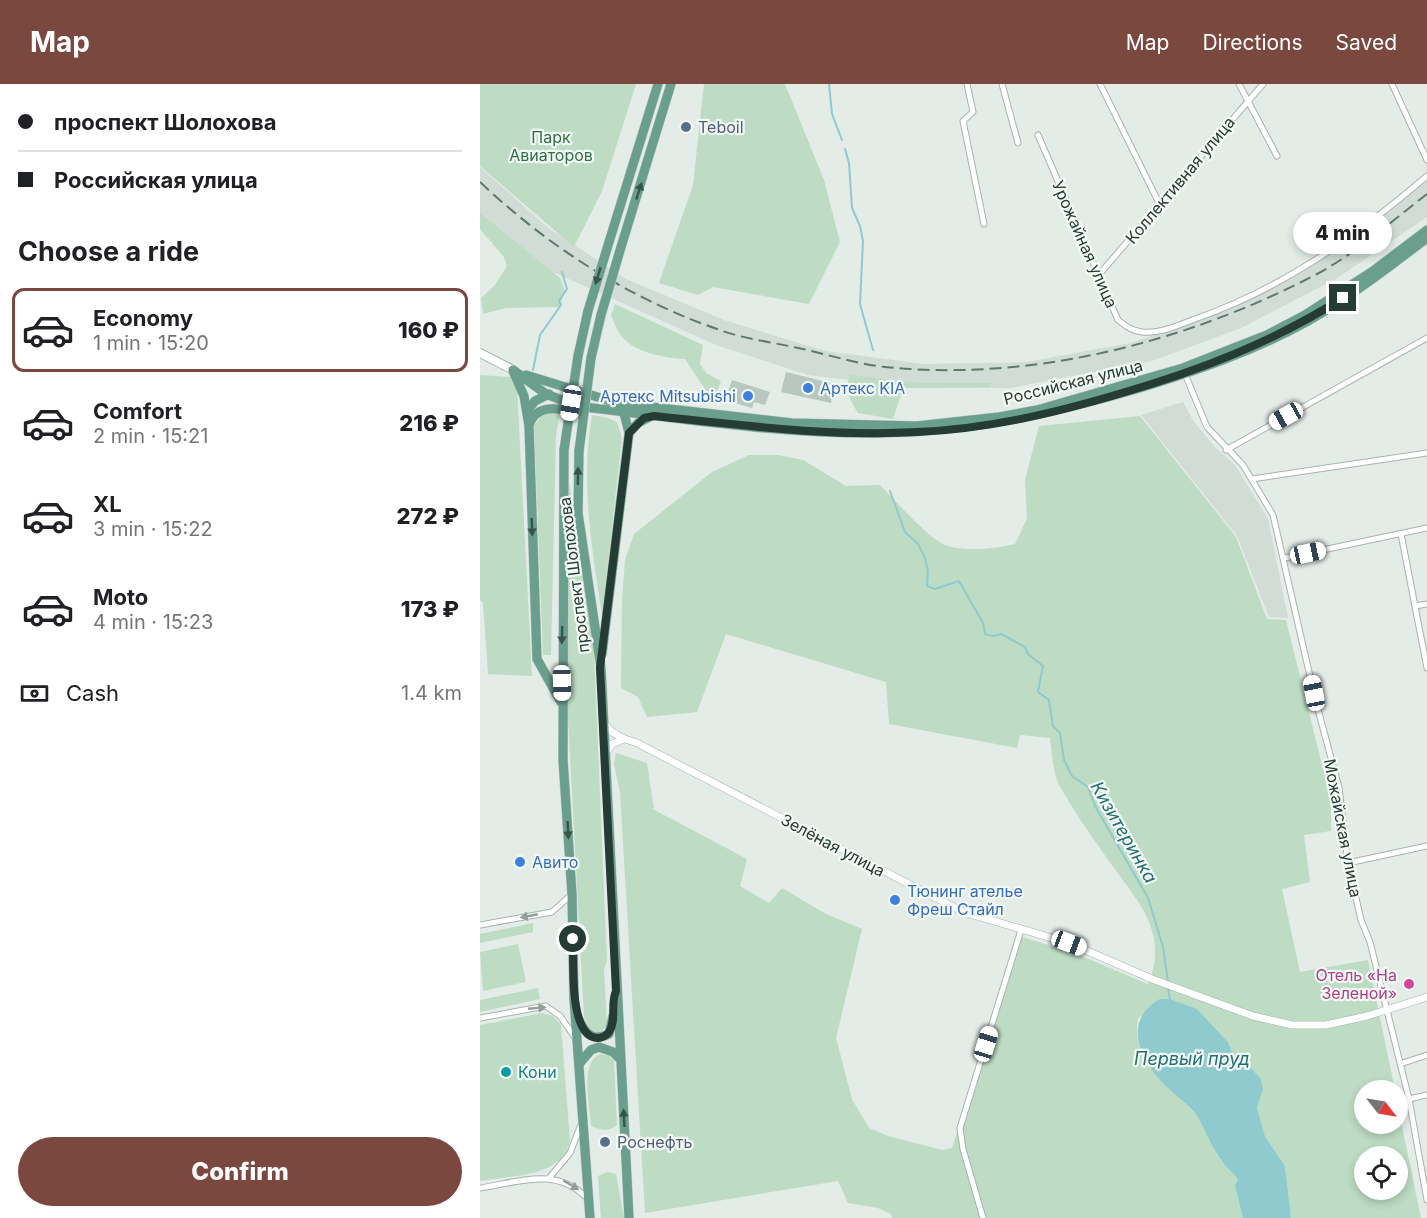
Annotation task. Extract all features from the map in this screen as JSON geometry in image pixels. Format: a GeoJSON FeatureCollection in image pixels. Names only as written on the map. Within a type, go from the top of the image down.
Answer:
{"type":"FeatureCollection","features":[{"type":"Feature","properties":{"kind":"main road","name":"проспект Шолохова"},"geometry":{"type":"LineString","coordinates":[[590,1218],[576,1015],[562,704],[564,450],[578,356],[588,311],[658,84]]}},
{"type":"Feature","properties":{"kind":"main road","name":"проспект Шолохова"},"geometry":{"type":"LineString","coordinates":[[629,1218],[600,668],[578,513],[579,451],[591,357],[601,315],[671,84]]}},
{"type":"Feature","properties":{"kind":"main road","name":"Российская улица"},"geometry":{"type":"LineString","coordinates":[[513,370],[617,403],[792,423],[875,427],[960,422],[1037,410],[1183,368],[1267,334],[1305,315],[1373,272],[1427,230]]}},
{"type":"Feature","properties":{"kind":"main road","name":"Российская улица"},"geometry":{"type":"LineString","coordinates":[[513,370],[546,394],[577,406],[654,416],[840,432],[950,430],[1039,416],[1185,374],[1270,340],[1309,320],[1377,277],[1427,238]]}},
{"type":"Feature","properties":{"kind":"main road"},"geometry":{"type":"LineString","coordinates":[[480,352],[513,370],[524,396],[529,426],[537,660],[562,704]]}},
{"type":"Feature","properties":{"kind":"main road"},"geometry":{"type":"LineString","coordinates":[[527,411],[546,394],[578,392]]}},
{"type":"Feature","properties":{"kind":"main road"},"geometry":{"type":"LineString","coordinates":[[600,668],[629,433],[625,412],[617,403]]}},
{"type":"Feature","properties":{"kind":"main road"},"geometry":{"type":"LineString","coordinates":[[529,426],[537,412],[564,409],[617,417],[624,422],[629,433]]}},
{"type":"Feature","properties":{"kind":"main road"},"geometry":{"type":"LineString","coordinates":[[629,433],[644,418],[654,416]]}},
{"type":"Feature","properties":{"kind":"main road"},"geometry":{"type":"LineString","coordinates":[[576,1015],[584,1030],[592,1037],[600,1038],[609,1034],[613,1023],[613,998],[616,991]]}},
{"type":"Feature","properties":{"kind":"main road"},"geometry":{"type":"LineString","coordinates":[[579,1064],[591,1050],[599,1047],[613,1052],[620,1059]]}},
{"type":"Feature","properties":{"kind":"street"},"geometry":{"type":"LineString","coordinates":[[967,84],[973,112],[963,121],[984,224]]}},
{"type":"Feature","properties":{"kind":"street"},"geometry":{"type":"LineString","coordinates":[[1002,84],[1017,143]]}},
{"type":"Feature","properties":{"kind":"street"},"geometry":{"type":"LineString","coordinates":[[1100,84],[1160,205]]}},
{"type":"Feature","properties":{"kind":"street"},"geometry":{"type":"LineString","coordinates":[[1239,84],[1277,156]]}},
{"type":"Feature","properties":{"kind":"street","name":"Коллективная улица"},"geometry":{"type":"LineString","coordinates":[[1097,277],[1263,84]]}},
{"type":"Feature","properties":{"kind":"street"},"geometry":{"type":"LineString","coordinates":[[1392,84],[1427,160]]}},
{"type":"Feature","properties":{"kind":"street","name":"Урожайная улица"},"geometry":{"type":"LineString","coordinates":[[1038,135],[1097,277],[1118,320],[1129,328],[1151,332],[1218,311],[1300,270],[1402,197],[1427,176]]}},
{"type":"Feature","properties":{"kind":"street"},"geometry":{"type":"LineString","coordinates":[[1226,450],[1427,338]]}},
{"type":"Feature","properties":{"kind":"street","name":"Можайская улица"},"geometry":{"type":"LineString","coordinates":[[1185,374],[1206,427],[1243,465],[1273,515],[1285,558],[1289,592],[1339,788],[1348,863],[1388,1010],[1409,1099],[1427,1200]]}},
{"type":"Feature","properties":{"kind":"street"},"geometry":{"type":"LineString","coordinates":[[1252,479],[1427,453]]}},
{"type":"Feature","properties":{"kind":"street"},"geometry":{"type":"LineString","coordinates":[[1285,558],[1427,528]]}},
{"type":"Feature","properties":{"kind":"street"},"geometry":{"type":"LineString","coordinates":[[1401,534],[1427,668]]}},
{"type":"Feature","properties":{"kind":"street"},"geometry":{"type":"LineString","coordinates":[[1415,606],[1427,604]]}},
{"type":"Feature","properties":{"kind":"street","name":"Зелёная улица"},"geometry":{"type":"LineString","coordinates":[[603,722],[609,730],[624,739],[637,743],[963,912],[1069,943],[1152,979],[1277,1022],[1326,1025],[1388,1010],[1427,997]]}},
{"type":"Feature","properties":{"kind":"street"},"geometry":{"type":"LineString","coordinates":[[604,757],[612,744],[624,739]]}},
{"type":"Feature","properties":{"kind":"street"},"geometry":{"type":"LineString","coordinates":[[1348,863],[1427,846]]}},
{"type":"Feature","properties":{"kind":"street"},"geometry":{"type":"LineString","coordinates":[[480,925],[552,912],[572,894]]}},
{"type":"Feature","properties":{"kind":"street"},"geometry":{"type":"LineString","coordinates":[[983,1218],[963,1149],[960,1128],[1021,930]]}},
{"type":"Feature","properties":{"kind":"street"},"geometry":{"type":"LineString","coordinates":[[480,1018],[546,1006],[572,1029],[578,1044]]}},
{"type":"Feature","properties":{"kind":"street"},"geometry":{"type":"LineString","coordinates":[[1400,1064],[1427,1055]]}},
{"type":"Feature","properties":{"kind":"street"},"geometry":{"type":"LineString","coordinates":[[1409,1099],[1427,1095]]}},
{"type":"Feature","properties":{"kind":"street"},"geometry":{"type":"LineString","coordinates":[[550,1177],[570,1153],[582,1120]]}},
{"type":"Feature","properties":{"kind":"street"},"geometry":{"type":"LineString","coordinates":[[480,1188],[550,1177],[569,1183],[588,1200]]}},
{"type":"Feature","properties":{"kind":"shaded area"},"geometry":{"type":"Polygon","coordinates":[[[480,167],[547,227],[626,279],[724,320],[825,351],[924,364],[1026,362],[1130,343],[1230,310],[1325,257],[1427,181],[1427,217],[1336,279],[1241,328],[1152,361],[1010,388],[918,388],[808,375],[716,345],[515,255],[480,221],[480,167]]]}},
{"type":"Feature","properties":{"kind":"shaded area"},"geometry":{"type":"Polygon","coordinates":[[[1183,402],[1194,422],[1215,447],[1235,465],[1268,519],[1288,618],[1269,617],[1237,536],[1141,415],[1183,402]]]}},
{"type":"Feature","properties":{"kind":"green space","name":"Парк Авиаторов"},"geometry":{"type":"Polygon","coordinates":[[[480,84],[636,84],[602,191],[574,247],[480,166],[480,84]]]}},
{"type":"Feature","properties":{"kind":"green space"},"geometry":{"type":"Polygon","coordinates":[[[704,84],[785,84],[824,180],[840,242],[809,304],[713,287],[698,295],[659,283],[693,185],[704,84]]]}},
{"type":"Feature","properties":{"kind":"green space"},"geometry":{"type":"Polygon","coordinates":[[[480,213],[560,278],[565,291],[559,307],[506,308],[483,314],[481,298],[494,286],[507,266],[504,257],[480,229],[480,213]]]}},
{"type":"Feature","properties":{"kind":"green space"},"geometry":{"type":"Polygon","coordinates":[[[615,304],[703,345],[700,364],[706,373],[721,381],[717,391],[707,392],[685,359],[643,351],[622,337],[611,315],[615,304]]]}},
{"type":"Feature","properties":{"kind":"green space"},"geometry":{"type":"Polygon","coordinates":[[[480,375],[512,377],[517,388],[532,676],[488,674],[483,603],[480,600],[480,375]]]}},
{"type":"Feature","properties":{"kind":"green space"},"geometry":{"type":"Polygon","coordinates":[[[850,375],[918,383],[991,383],[991,387],[903,388],[893,419],[858,413],[848,390],[850,375]]]}},
{"type":"Feature","properties":{"kind":"green space"},"geometry":{"type":"Polygon","coordinates":[[[560,412],[556,436],[551,655],[543,655],[534,426],[542,415],[560,412]]]}},
{"type":"Feature","properties":{"kind":"green space"},"geometry":{"type":"Polygon","coordinates":[[[592,415],[617,422],[622,438],[602,615],[591,540],[587,490],[592,415]]]}},
{"type":"Feature","properties":{"kind":"green space"},"geometry":{"type":"Polygon","coordinates":[[[1140,416],[1236,537],[1267,619],[1286,620],[1331,801],[1331,831],[1304,835],[1310,882],[1282,889],[1300,972],[1368,960],[1393,1080],[1354,1080],[1354,1134],[1404,1134],[1406,1146],[1354,1146],[1354,1200],[1408,1200],[1408,1155],[1421,1218],[1291,1218],[1285,1166],[1265,1136],[1257,1108],[1263,1089],[1261,1079],[1251,1068],[1234,1058],[1228,1042],[1197,1009],[1169,999],[1138,1018],[1137,1034],[1140,1048],[1154,1072],[1195,1113],[1217,1155],[1238,1179],[1235,1186],[1243,1218],[892,1218],[891,1214],[878,1208],[848,1203],[838,1181],[645,1213],[620,792],[614,764],[616,753],[647,763],[654,809],[647,806],[747,859],[740,886],[769,903],[782,888],[826,914],[862,929],[836,1038],[852,1099],[869,1128],[888,1136],[942,1150],[952,1148],[1019,936],[1074,953],[1148,984],[1154,965],[1155,947],[1152,931],[1138,901],[1060,787],[1054,770],[1050,738],[1020,735],[1017,748],[889,724],[886,682],[726,634],[697,712],[647,717],[638,697],[621,688],[625,560],[634,534],[712,472],[749,455],[778,455],[803,460],[846,486],[880,485],[938,541],[953,547],[970,549],[1015,544],[1027,519],[1025,480],[1039,426],[1140,416]]]}},
{"type":"Feature","properties":{"kind":"green space"},"geometry":{"type":"Polygon","coordinates":[[[569,482],[594,651],[607,961],[604,969],[607,1025],[601,1033],[591,1031],[584,1017],[563,625],[569,482]]]}},
{"type":"Feature","properties":{"kind":"green space"},"geometry":{"type":"Polygon","coordinates":[[[533,923],[533,932],[480,943],[480,934],[533,923]]]}},
{"type":"Feature","properties":{"kind":"green space"},"geometry":{"type":"Polygon","coordinates":[[[518,944],[526,982],[483,991],[480,952],[518,944]]]}},
{"type":"Feature","properties":{"kind":"green space"},"geometry":{"type":"Polygon","coordinates":[[[538,988],[540,999],[480,1012],[480,1000],[538,988]]]}},
{"type":"Feature","properties":{"kind":"green space"},"geometry":{"type":"Polygon","coordinates":[[[542,1013],[553,1016],[561,1025],[570,1141],[565,1153],[557,1162],[546,1168],[534,1173],[480,1181],[480,1025],[542,1013]]]}},
{"type":"Feature","properties":{"kind":"green space"},"geometry":{"type":"Polygon","coordinates":[[[601,1054],[609,1056],[614,1061],[617,1125],[608,1129],[591,1126],[588,1096],[590,1065],[594,1058],[601,1054]]]}},
{"type":"Feature","properties":{"kind":"green space"},"geometry":{"type":"Polygon","coordinates":[[[607,1172],[616,1174],[624,1218],[601,1218],[598,1176],[607,1172]]]}},
{"type":"Feature","properties":{"kind":"water","name":"Первый пруд"},"geometry":{"type":"Polygon","coordinates":[[[1160,999],[1170,999],[1197,1009],[1228,1042],[1234,1058],[1251,1068],[1261,1079],[1263,1089],[1257,1108],[1265,1136],[1285,1166],[1291,1218],[1243,1218],[1235,1186],[1238,1179],[1219,1157],[1195,1113],[1167,1087],[1149,1066],[1139,1042],[1138,1030],[1141,1019],[1148,1008],[1160,999]]]}},
{"type":"Feature","properties":{"kind":"building","name":"Артекс KIA"},"geometry":{"type":"Polygon","coordinates":[[[786,372],[835,384],[831,403],[781,392],[786,372]]]}},
{"type":"Feature","properties":{"kind":"building","name":"Артекс Mitsubishi"},"geometry":{"type":"Polygon","coordinates":[[[732,380],[770,392],[765,405],[754,402],[752,408],[725,400],[732,380]]]}},
{"type":"Feature","properties":{"kind":"waterway","name":"Кизитеринка"},"geometry":{"type":"LineString","coordinates":[[829,84],[832,114],[842,140]]}},
{"type":"Feature","properties":{"kind":"waterway","name":"Кизитеринка"},"geometry":{"type":"LineString","coordinates":[[845,149],[849,163],[852,208],[860,226],[863,241],[860,304],[873,350]]}},
{"type":"Feature","properties":{"kind":"waterway"},"geometry":{"type":"LineString","coordinates":[[533,370],[540,335],[561,305],[559,301],[567,289],[562,272]]}},
{"type":"Feature","properties":{"kind":"waterway","name":"Кизитеринка"},"geometry":{"type":"LineString","coordinates":[[890,491],[905,532],[918,544],[925,558],[928,571],[927,586],[935,589],[959,581],[983,623],[985,634],[993,636],[1001,634],[1025,647],[1028,654],[1043,666],[1038,692],[1049,700],[1053,726],[1060,733],[1064,760],[1072,776],[1088,787],[1095,806],[1148,898],[1163,947],[1168,982]]}},
{"type":"Feature","properties":{"kind":"waterway"},"geometry":{"type":"LineString","coordinates":[[1168,988],[1170,1000]]}},
{"type":"Feature","properties":{"kind":"railway"},"geometry":{"type":"LineString","coordinates":[[480,182],[506,206],[562,249],[621,286],[684,316],[737,335],[863,364],[941,370],[997,368],[1052,362],[1108,352],[1215,319],[1267,298],[1331,266],[1427,194]]}},
{"type":"Feature","properties":{"kind":"place","name":"Teboil"},"geometry":{"type":"Point","coordinates":[686,127]}},
{"type":"Feature","properties":{"kind":"place","name":"Артекс KIA"},"geometry":{"type":"Point","coordinates":[808,388]}},
{"type":"Feature","properties":{"kind":"place","name":"Артекс Mitsubishi"},"geometry":{"type":"Point","coordinates":[748,396]}},
{"type":"Feature","properties":{"kind":"place","name":"Авито"},"geometry":{"type":"Point","coordinates":[520,862]}},
{"type":"Feature","properties":{"kind":"place","name":"Тюнинг ателье Фреш Стайл"},"geometry":{"type":"Point","coordinates":[895,900]}},
{"type":"Feature","properties":{"kind":"place","name":"Отель «На Зеленой»"},"geometry":{"type":"Point","coordinates":[1409,984]}},
{"type":"Feature","properties":{"kind":"place","name":"Кони"},"geometry":{"type":"Point","coordinates":[506,1072]}},
{"type":"Feature","properties":{"kind":"place","name":"Роснефть"},"geometry":{"type":"Point","coordinates":[605,1142]}},
{"type":"Feature","properties":{"kind":"route"},"geometry":{"type":"LineString","coordinates":[[573,939],[576,1015],[584,1030],[592,1037],[600,1038],[609,1034],[613,1023],[613,998],[616,991],[600,668],[629,433],[644,418],[654,416],[791,429],[875,433],[961,429],[1039,416],[1185,374],[1230,358],[1309,320],[1343,298]]}}]}
